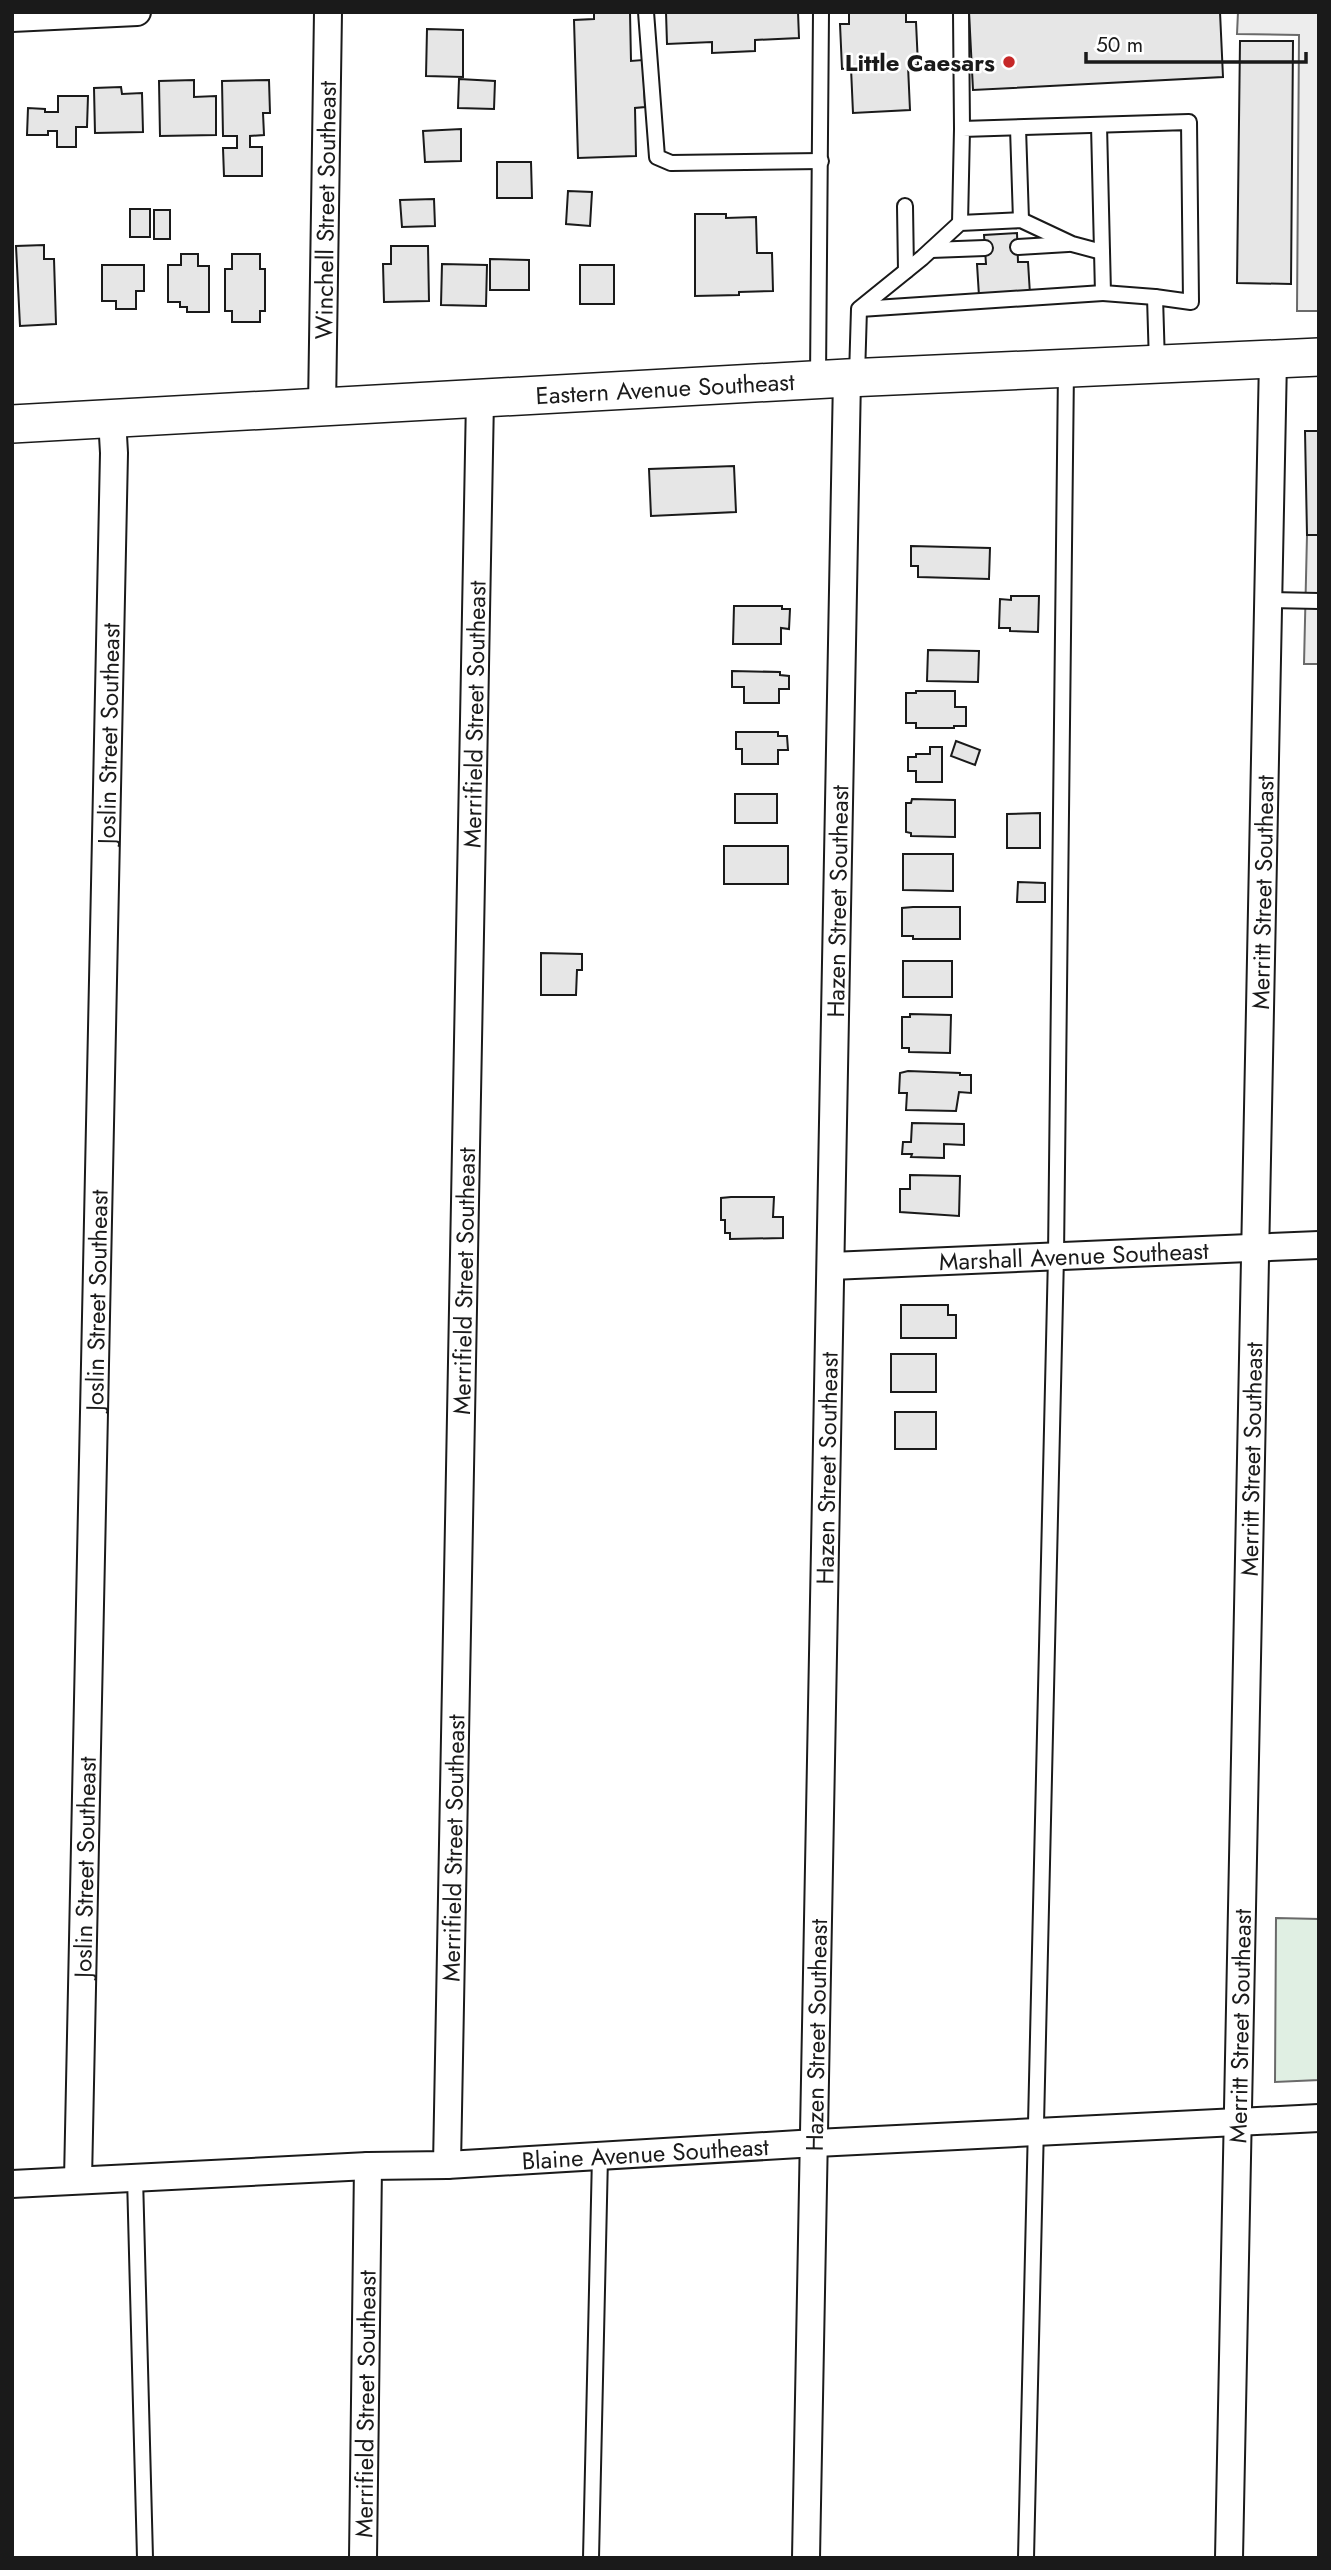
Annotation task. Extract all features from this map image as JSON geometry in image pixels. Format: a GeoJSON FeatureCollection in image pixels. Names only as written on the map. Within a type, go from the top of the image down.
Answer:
{"type":"FeatureCollection","features":[{"type":"Feature","properties":{"kind":"main road","name":"Eastern Avenue Southeast"},"geometry":{"type":"LineString","coordinates":[[12,424],[841,378],[1319,358]]}},
{"type":"Feature","properties":{"kind":"street"},"geometry":{"type":"LineString","coordinates":[[12,18],[137,12]]}},
{"type":"Feature","properties":{"kind":"street","name":"Winchell Street Southeast"},"geometry":{"type":"LineString","coordinates":[[323,408],[328,12]]}},
{"type":"Feature","properties":{"kind":"street","name":"Merritt Street Southeast"},"geometry":{"type":"LineString","coordinates":[[1229,2558],[1273,359]]}},
{"type":"Feature","properties":{"kind":"street","name":"Hazen Street Southeast"},"geometry":{"type":"LineString","coordinates":[[806,2558],[831,1266],[841,378]]}},
{"type":"Feature","properties":{"kind":"street","name":"Merrifield Street Southeast"},"geometry":{"type":"LineString","coordinates":[[447,2165],[480,399]]}},
{"type":"Feature","properties":{"kind":"street","name":"Joslin Street Southeast"},"geometry":{"type":"LineString","coordinates":[[78,2180],[114,453],[112,418]]}},
{"type":"Feature","properties":{"kind":"street","name":"Marshall Avenue Southeast"},"geometry":{"type":"LineString","coordinates":[[831,1266],[1319,1245]]}},
{"type":"Feature","properties":{"kind":"street","name":"Blaine Avenue Southeast"},"geometry":{"type":"LineString","coordinates":[[12,2184],[369,2166],[447,2165],[816,2143],[1319,2118]]}},
{"type":"Feature","properties":{"kind":"street","name":"Merrifield Street Southeast"},"geometry":{"type":"LineString","coordinates":[[363,2558],[369,2166]]}},
{"type":"Feature","properties":{"kind":"lane"},"geometry":{"type":"LineString","coordinates":[[646,12],[657,157],[671,163],[821,161]]}},
{"type":"Feature","properties":{"kind":"lane"},"geometry":{"type":"LineString","coordinates":[[821,12],[821,161],[841,378]]}},
{"type":"Feature","properties":{"kind":"lane"},"geometry":{"type":"LineString","coordinates":[[960,223],[961,12]]}},
{"type":"Feature","properties":{"kind":"lane"},"geometry":{"type":"LineString","coordinates":[[859,309],[1103,293],[1191,302],[1189,122],[962,130]]}},
{"type":"Feature","properties":{"kind":"lane"},"geometry":{"type":"LineString","coordinates":[[1099,125],[1103,293]]}},
{"type":"Feature","properties":{"kind":"lane"},"geometry":{"type":"LineString","coordinates":[[1018,128],[1021,220]]}},
{"type":"Feature","properties":{"kind":"lane"},"geometry":{"type":"LineString","coordinates":[[905,206],[906,271]]}},
{"type":"Feature","properties":{"kind":"lane"},"geometry":{"type":"LineString","coordinates":[[841,378],[859,309],[960,223],[1021,220],[1072,244],[1102,252]]}},
{"type":"Feature","properties":{"kind":"lane"},"geometry":{"type":"LineString","coordinates":[[1018,247],[1072,244]]}},
{"type":"Feature","properties":{"kind":"lane"},"geometry":{"type":"LineString","coordinates":[[931,250],[985,248]]}},
{"type":"Feature","properties":{"kind":"lane"},"geometry":{"type":"LineString","coordinates":[[1155,297],[1157,364]]}},
{"type":"Feature","properties":{"kind":"lane"},"geometry":{"type":"LineString","coordinates":[[1026,2558],[1056,1256],[1066,368]]}},
{"type":"Feature","properties":{"kind":"lane"},"geometry":{"type":"LineString","coordinates":[[1268,600],[1319,601]]}},
{"type":"Feature","properties":{"kind":"lane"},"geometry":{"type":"LineString","coordinates":[[591,2558],[600,2156]]}},
{"type":"Feature","properties":{"kind":"lane"},"geometry":{"type":"LineString","coordinates":[[135,2177],[145,2558]]}},
{"type":"Feature","properties":{"kind":"green space"},"geometry":{"type":"Polygon","coordinates":[[[1276,1918],[1319,1919],[1319,2080],[1275,2082],[1276,1918]]]}},
{"type":"Feature","properties":{"kind":"shaded area"},"geometry":{"type":"Polygon","coordinates":[[[1238,12],[1319,12],[1319,311],[1297,311],[1299,35],[1237,34],[1238,12]]]}},
{"type":"Feature","properties":{"kind":"shaded area"},"geometry":{"type":"Polygon","coordinates":[[[1307,535],[1319,535],[1319,664],[1304,664],[1307,535]]]}},
{"type":"Feature","properties":{"kind":"building"},"geometry":{"type":"Polygon","coordinates":[[[594,12],[630,12],[631,61],[643,60],[645,107],[635,108],[636,156],[578,158],[574,20],[594,19],[594,12]]]}},
{"type":"Feature","properties":{"kind":"building"},"geometry":{"type":"Polygon","coordinates":[[[666,12],[798,12],[799,38],[755,40],[755,51],[712,53],[712,42],[667,44],[666,12]]]}},
{"type":"Feature","properties":{"kind":"building"},"geometry":{"type":"Polygon","coordinates":[[[849,12],[906,12],[906,22],[916,22],[918,65],[908,66],[910,110],[853,113],[851,68],[842,69],[840,24],[849,24],[849,12]]]}},
{"type":"Feature","properties":{"kind":"building"},"geometry":{"type":"Polygon","coordinates":[[[969,12],[1220,12],[1223,77],[973,90],[969,12]]]}},
{"type":"Feature","properties":{"kind":"building"},"geometry":{"type":"Polygon","coordinates":[[[427,29],[463,30],[463,77],[426,76],[427,29]]]}},
{"type":"Feature","properties":{"kind":"building"},"geometry":{"type":"Polygon","coordinates":[[[1240,41],[1293,41],[1291,284],[1237,283],[1240,41]]]}},
{"type":"Feature","properties":{"kind":"building"},"geometry":{"type":"Polygon","coordinates":[[[459,79],[495,81],[494,109],[458,108],[459,79]]]}},
{"type":"Feature","properties":{"kind":"building"},"geometry":{"type":"Polygon","coordinates":[[[194,80],[194,97],[216,96],[216,135],[160,136],[159,81],[194,80]]]}},
{"type":"Feature","properties":{"kind":"building"},"geometry":{"type":"Polygon","coordinates":[[[269,80],[270,113],[263,113],[264,135],[250,136],[250,147],[262,147],[262,176],[224,176],[223,148],[237,148],[237,136],[223,136],[222,81],[269,80]]]}},
{"type":"Feature","properties":{"kind":"building"},"geometry":{"type":"Polygon","coordinates":[[[121,87],[122,94],[142,93],[143,132],[95,133],[94,88],[121,87]]]}},
{"type":"Feature","properties":{"kind":"building"},"geometry":{"type":"Polygon","coordinates":[[[58,96],[88,96],[87,127],[76,127],[76,147],[57,147],[57,131],[48,131],[48,135],[27,135],[28,108],[58,112],[58,96]]]}},
{"type":"Feature","properties":{"kind":"building"},"geometry":{"type":"Polygon","coordinates":[[[461,129],[461,161],[425,162],[423,131],[461,129]]]}},
{"type":"Feature","properties":{"kind":"building"},"geometry":{"type":"Polygon","coordinates":[[[497,162],[531,162],[532,198],[497,198],[497,162]]]}},
{"type":"Feature","properties":{"kind":"building"},"geometry":{"type":"Polygon","coordinates":[[[568,191],[592,192],[590,226],[566,224],[568,191]]]}},
{"type":"Feature","properties":{"kind":"building"},"geometry":{"type":"Polygon","coordinates":[[[434,199],[435,226],[402,227],[400,200],[434,199]]]}},
{"type":"Feature","properties":{"kind":"building"},"geometry":{"type":"Polygon","coordinates":[[[130,209],[150,209],[150,237],[130,237],[130,209]]]}},
{"type":"Feature","properties":{"kind":"building"},"geometry":{"type":"Polygon","coordinates":[[[154,210],[170,210],[170,239],[154,239],[154,210]]]}},
{"type":"Feature","properties":{"kind":"building"},"geometry":{"type":"Polygon","coordinates":[[[695,214],[726,214],[726,218],[756,217],[757,253],[772,253],[773,291],[695,296],[695,214]]]}},
{"type":"Feature","properties":{"kind":"building"},"geometry":{"type":"Polygon","coordinates":[[[1017,233],[1018,262],[1028,262],[1030,294],[979,296],[977,264],[986,264],[984,235],[1017,233]]]}},
{"type":"Feature","properties":{"kind":"building"},"geometry":{"type":"Polygon","coordinates":[[[44,245],[44,259],[54,259],[56,324],[20,326],[16,246],[44,245]]]}},
{"type":"Feature","properties":{"kind":"building"},"geometry":{"type":"Polygon","coordinates":[[[391,246],[428,246],[429,301],[384,302],[383,264],[391,264],[391,246]]]}},
{"type":"Feature","properties":{"kind":"building"},"geometry":{"type":"Polygon","coordinates":[[[181,254],[198,254],[198,266],[209,266],[209,312],[187,312],[187,307],[180,307],[180,302],[168,302],[168,265],[181,265],[181,254]]]}},
{"type":"Feature","properties":{"kind":"building"},"geometry":{"type":"Polygon","coordinates":[[[232,254],[260,254],[260,269],[265,269],[265,311],[260,311],[260,322],[232,322],[232,311],[225,311],[225,269],[232,269],[232,254]]]}},
{"type":"Feature","properties":{"kind":"building"},"geometry":{"type":"Polygon","coordinates":[[[490,259],[529,260],[529,290],[490,290],[490,259]]]}},
{"type":"Feature","properties":{"kind":"building"},"geometry":{"type":"Polygon","coordinates":[[[442,264],[487,265],[486,306],[441,305],[442,264]]]}},
{"type":"Feature","properties":{"kind":"building"},"geometry":{"type":"Polygon","coordinates":[[[102,265],[144,265],[144,291],[136,291],[136,309],[116,309],[116,301],[102,301],[102,265]]]}},
{"type":"Feature","properties":{"kind":"building"},"geometry":{"type":"Polygon","coordinates":[[[580,265],[614,265],[614,304],[580,304],[580,265]]]}},
{"type":"Feature","properties":{"kind":"building"},"geometry":{"type":"Polygon","coordinates":[[[1305,431],[1319,431],[1319,535],[1307,535],[1305,431]]]}},
{"type":"Feature","properties":{"kind":"building"},"geometry":{"type":"Polygon","coordinates":[[[734,466],[736,512],[651,516],[649,469],[734,466]]]}},
{"type":"Feature","properties":{"kind":"building"},"geometry":{"type":"Polygon","coordinates":[[[911,546],[990,548],[989,579],[918,577],[918,566],[911,566],[911,546]]]}},
{"type":"Feature","properties":{"kind":"building"},"geometry":{"type":"Polygon","coordinates":[[[1011,596],[1039,596],[1038,632],[999,628],[1000,599],[1011,600],[1011,596]]]}},
{"type":"Feature","properties":{"kind":"building"},"geometry":{"type":"Polygon","coordinates":[[[734,606],[782,606],[782,609],[790,609],[789,629],[781,628],[781,644],[733,644],[734,606]]]}},
{"type":"Feature","properties":{"kind":"building"},"geometry":{"type":"Polygon","coordinates":[[[928,650],[979,651],[978,682],[927,681],[928,650]]]}},
{"type":"Feature","properties":{"kind":"building"},"geometry":{"type":"Polygon","coordinates":[[[732,671],[780,672],[780,675],[789,676],[789,689],[779,689],[779,703],[744,703],[744,687],[732,687],[732,671]]]}},
{"type":"Feature","properties":{"kind":"building"},"geometry":{"type":"Polygon","coordinates":[[[955,691],[955,707],[966,707],[966,726],[916,728],[916,723],[906,723],[906,693],[955,691]]]}},
{"type":"Feature","properties":{"kind":"building"},"geometry":{"type":"Polygon","coordinates":[[[736,732],[778,732],[778,736],[787,736],[788,750],[778,750],[778,764],[742,764],[742,749],[736,749],[736,732]]]}},
{"type":"Feature","properties":{"kind":"building"},"geometry":{"type":"Polygon","coordinates":[[[956,741],[980,750],[975,765],[951,756],[956,741]]]}},
{"type":"Feature","properties":{"kind":"building"},"geometry":{"type":"Polygon","coordinates":[[[930,747],[942,747],[942,782],[916,782],[916,771],[908,771],[908,757],[930,754],[930,747]]]}},
{"type":"Feature","properties":{"kind":"building"},"geometry":{"type":"Polygon","coordinates":[[[735,794],[777,794],[777,823],[735,823],[735,794]]]}},
{"type":"Feature","properties":{"kind":"building"},"geometry":{"type":"Polygon","coordinates":[[[912,799],[955,800],[955,837],[911,836],[911,833],[906,832],[906,803],[911,803],[912,799]]]}},
{"type":"Feature","properties":{"kind":"building"},"geometry":{"type":"Polygon","coordinates":[[[1040,813],[1040,848],[1007,848],[1007,814],[1040,813]]]}},
{"type":"Feature","properties":{"kind":"building"},"geometry":{"type":"Polygon","coordinates":[[[724,846],[788,846],[788,884],[724,884],[724,846]]]}},
{"type":"Feature","properties":{"kind":"building"},"geometry":{"type":"Polygon","coordinates":[[[903,854],[953,854],[953,891],[903,890],[903,854]]]}},
{"type":"Feature","properties":{"kind":"building"},"geometry":{"type":"Polygon","coordinates":[[[1018,882],[1045,883],[1045,902],[1017,902],[1018,882]]]}},
{"type":"Feature","properties":{"kind":"building"},"geometry":{"type":"Polygon","coordinates":[[[960,907],[960,939],[913,939],[913,936],[902,936],[902,908],[960,907]]]}},
{"type":"Feature","properties":{"kind":"building"},"geometry":{"type":"Polygon","coordinates":[[[541,953],[582,954],[582,970],[577,970],[576,995],[541,995],[541,953]]]}},
{"type":"Feature","properties":{"kind":"building"},"geometry":{"type":"Polygon","coordinates":[[[903,961],[952,961],[952,997],[903,997],[903,961]]]}},
{"type":"Feature","properties":{"kind":"building"},"geometry":{"type":"Polygon","coordinates":[[[910,1014],[951,1015],[950,1053],[909,1052],[909,1048],[902,1048],[902,1017],[910,1017],[910,1014]]]}},
{"type":"Feature","properties":{"kind":"building"},"geometry":{"type":"Polygon","coordinates":[[[908,1071],[971,1075],[971,1093],[959,1092],[956,1111],[906,1110],[907,1093],[899,1093],[900,1073],[908,1071]]]}},
{"type":"Feature","properties":{"kind":"building"},"geometry":{"type":"Polygon","coordinates":[[[912,1123],[964,1124],[964,1145],[944,1144],[944,1158],[911,1157],[912,1154],[902,1154],[903,1142],[911,1142],[912,1123]]]}},
{"type":"Feature","properties":{"kind":"building"},"geometry":{"type":"Polygon","coordinates":[[[910,1175],[960,1176],[959,1216],[900,1212],[900,1189],[910,1189],[910,1175]]]}},
{"type":"Feature","properties":{"kind":"building"},"geometry":{"type":"Polygon","coordinates":[[[774,1197],[773,1217],[783,1217],[783,1238],[730,1239],[730,1233],[725,1233],[725,1220],[721,1220],[721,1198],[774,1197]]]}},
{"type":"Feature","properties":{"kind":"building"},"geometry":{"type":"Polygon","coordinates":[[[901,1305],[948,1305],[948,1315],[956,1315],[956,1338],[901,1338],[901,1305]]]}},
{"type":"Feature","properties":{"kind":"building"},"geometry":{"type":"Polygon","coordinates":[[[891,1354],[936,1354],[936,1392],[891,1392],[891,1354]]]}},
{"type":"Feature","properties":{"kind":"building"},"geometry":{"type":"Polygon","coordinates":[[[895,1412],[936,1412],[936,1449],[895,1449],[895,1412]]]}},
{"type":"Feature","properties":{"kind":"place","name":"Little Caesars"},"geometry":{"type":"Point","coordinates":[1009,62]}}]}
